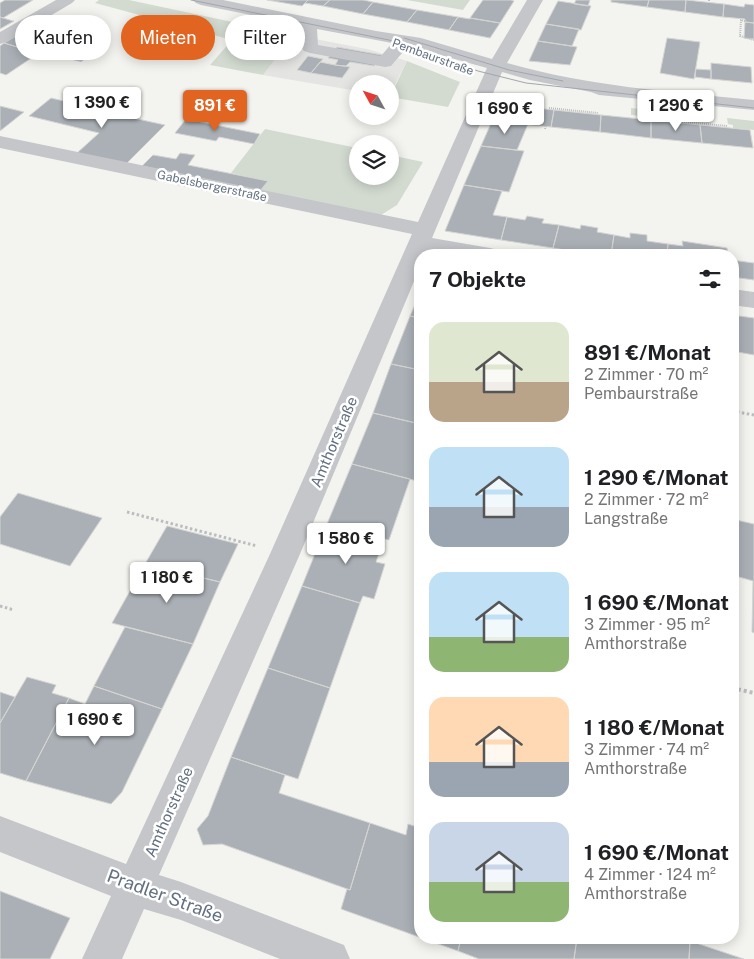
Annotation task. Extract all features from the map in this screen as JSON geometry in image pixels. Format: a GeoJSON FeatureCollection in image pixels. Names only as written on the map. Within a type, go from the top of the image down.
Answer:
{"type":"FeatureCollection","features":[{"type":"Feature","properties":{"kind":"street"},"geometry":{"type":"LineString","coordinates":[[0,39],[67,0]]}},
{"type":"Feature","properties":{"kind":"street","name":"Pembaurstraße"},"geometry":{"type":"LineString","coordinates":[[201,0],[376,36],[400,38],[440,47],[494,72]]}},
{"type":"Feature","properties":{"kind":"street","name":"Amthorstraße"},"geometry":{"type":"LineString","coordinates":[[417,249],[494,72],[536,0]]}},
{"type":"Feature","properties":{"kind":"street"},"geometry":{"type":"LineString","coordinates":[[309,22],[310,48],[385,62],[400,45]]}},
{"type":"Feature","properties":{"kind":"street","name":"Pembaurstraße"},"geometry":{"type":"LineString","coordinates":[[376,36],[400,45],[494,72]]}},
{"type":"Feature","properties":{"kind":"street"},"geometry":{"type":"LineString","coordinates":[[494,72],[509,82],[562,89],[616,91],[754,105]]}},
{"type":"Feature","properties":{"kind":"street","name":"Gabelsbergerstraße"},"geometry":{"type":"LineString","coordinates":[[0,142],[422,237],[467,249]]}},
{"type":"Feature","properties":{"kind":"street","name":"Amthorstraße"},"geometry":{"type":"LineString","coordinates":[[102,959],[286,554],[414,256]]}},
{"type":"Feature","properties":{"kind":"street"},"geometry":{"type":"LineString","coordinates":[[739,297],[754,300]]}},
{"type":"Feature","properties":{"kind":"street","name":"Pradler Straße"},"geometry":{"type":"LineString","coordinates":[[0,834],[330,959]]}},
{"type":"Feature","properties":{"kind":"path"},"geometry":{"type":"LineString","coordinates":[[745,20],[741,20],[740,36],[754,40]]}},
{"type":"Feature","properties":{"kind":"path"},"geometry":{"type":"LineString","coordinates":[[517,102],[519,98]]}},
{"type":"Feature","properties":{"kind":"path"},"geometry":{"type":"LineString","coordinates":[[513,106],[514,104],[524,105],[526,99]]}},
{"type":"Feature","properties":{"kind":"path"},"geometry":{"type":"LineString","coordinates":[[549,109],[599,113]]}},
{"type":"Feature","properties":{"kind":"path"},"geometry":{"type":"LineString","coordinates":[[682,122],[727,126]]}},
{"type":"Feature","properties":{"kind":"path"},"geometry":{"type":"LineString","coordinates":[[739,412],[754,415]]}},
{"type":"Feature","properties":{"kind":"path"},"geometry":{"type":"LineString","coordinates":[[127,512],[245,542]]}},
{"type":"Feature","properties":{"kind":"path"},"geometry":{"type":"LineString","coordinates":[[0,606],[14,610]]}},
{"type":"Feature","properties":{"kind":"path"},"geometry":{"type":"LineString","coordinates":[[739,690],[754,693]]}},
{"type":"Feature","properties":{"kind":"shaded area"},"geometry":{"type":"Polygon","coordinates":[[[99,0],[129,0],[200,15],[139,15],[95,3],[99,0]]]}},
{"type":"Feature","properties":{"kind":"shaded area"},"geometry":{"type":"Polygon","coordinates":[[[407,0],[470,0],[463,10],[407,0]]]}},
{"type":"Feature","properties":{"kind":"shaded area"},"geometry":{"type":"Polygon","coordinates":[[[215,18],[225,20],[225,38],[215,35],[215,18]]]}},
{"type":"Feature","properties":{"kind":"shaded area"},"geometry":{"type":"Polygon","coordinates":[[[305,37],[367,49],[407,61],[399,77],[399,75],[349,75],[349,90],[263,75],[275,60],[305,60],[305,37]]]}},
{"type":"Feature","properties":{"kind":"shaded area"},"geometry":{"type":"Polygon","coordinates":[[[225,48],[225,60],[275,60],[263,75],[210,65],[225,48]]]}},
{"type":"Feature","properties":{"kind":"shaded area"},"geometry":{"type":"Polygon","coordinates":[[[407,61],[460,82],[448,107],[399,99],[399,78],[407,61]]]}},
{"type":"Feature","properties":{"kind":"shaded area"},"geometry":{"type":"Polygon","coordinates":[[[631,108],[665,112],[665,118],[631,115],[631,108]]]}},
{"type":"Feature","properties":{"kind":"shaded area"},"geometry":{"type":"Polygon","coordinates":[[[727,118],[754,121],[754,130],[733,128],[733,125],[728,124],[727,118]]]}},
{"type":"Feature","properties":{"kind":"shaded area"},"geometry":{"type":"Polygon","coordinates":[[[265,129],[349,146],[349,185],[399,185],[399,157],[423,162],[397,205],[381,215],[260,191],[267,181],[231,173],[265,129]]]}},
{"type":"Feature","properties":{"kind":"building"},"geometry":{"type":"Polygon","coordinates":[[[5,0],[33,0],[3,18],[0,17],[0,3],[5,0]]]}},
{"type":"Feature","properties":{"kind":"building"},"geometry":{"type":"Polygon","coordinates":[[[267,0],[308,0],[302,6],[267,0]]]}},
{"type":"Feature","properties":{"kind":"building"},"geometry":{"type":"Polygon","coordinates":[[[308,0],[330,0],[323,6],[305,3],[308,0]]]}},
{"type":"Feature","properties":{"kind":"building"},"geometry":{"type":"Polygon","coordinates":[[[330,0],[363,0],[373,2],[363,14],[323,6],[330,0]]]}},
{"type":"Feature","properties":{"kind":"building"},"geometry":{"type":"Polygon","coordinates":[[[483,0],[514,1],[500,23],[470,18],[483,0]]]}},
{"type":"Feature","properties":{"kind":"building"},"geometry":{"type":"Polygon","coordinates":[[[576,0],[590,0],[588,6],[574,4],[576,0]]]}},
{"type":"Feature","properties":{"kind":"building"},"geometry":{"type":"Polygon","coordinates":[[[611,0],[649,0],[647,7],[611,2],[611,0]]]}},
{"type":"Feature","properties":{"kind":"building"},"geometry":{"type":"Polygon","coordinates":[[[649,0],[686,0],[685,12],[647,7],[649,0]]]}},
{"type":"Feature","properties":{"kind":"building"},"geometry":{"type":"Polygon","coordinates":[[[686,0],[724,4],[723,17],[685,12],[686,0]]]}},
{"type":"Feature","properties":{"kind":"building"},"geometry":{"type":"Polygon","coordinates":[[[558,1],[591,6],[581,30],[546,24],[558,1]]]}},
{"type":"Feature","properties":{"kind":"building"},"geometry":{"type":"Polygon","coordinates":[[[373,2],[417,10],[407,22],[363,14],[373,2]]]}},
{"type":"Feature","properties":{"kind":"building"},"geometry":{"type":"Polygon","coordinates":[[[724,4],[744,7],[745,4],[754,5],[754,23],[745,22],[745,19],[723,17],[724,4]]]}},
{"type":"Feature","properties":{"kind":"building"},"geometry":{"type":"Polygon","coordinates":[[[417,10],[458,17],[449,30],[407,22],[417,10]]]}},
{"type":"Feature","properties":{"kind":"building"},"geometry":{"type":"Polygon","coordinates":[[[0,17],[13,21],[14,21],[0,29],[0,17]]]}},
{"type":"Feature","properties":{"kind":"building"},"geometry":{"type":"Polygon","coordinates":[[[458,17],[500,23],[490,38],[449,30],[458,17]]]}},
{"type":"Feature","properties":{"kind":"building"},"geometry":{"type":"Polygon","coordinates":[[[745,22],[754,23],[754,39],[744,38],[745,22]]]}},
{"type":"Feature","properties":{"kind":"building"},"geometry":{"type":"Polygon","coordinates":[[[546,24],[579,29],[572,46],[538,41],[546,24]]]}},
{"type":"Feature","properties":{"kind":"building"},"geometry":{"type":"Polygon","coordinates":[[[15,36],[15,46],[4,43],[15,36]]]}},
{"type":"Feature","properties":{"kind":"building"},"geometry":{"type":"Polygon","coordinates":[[[667,38],[700,42],[694,79],[660,73],[667,38]]]}},
{"type":"Feature","properties":{"kind":"building"},"geometry":{"type":"Polygon","coordinates":[[[538,41],[577,47],[570,65],[529,61],[538,41]]]}},
{"type":"Feature","properties":{"kind":"building"},"geometry":{"type":"Polygon","coordinates":[[[4,43],[15,46],[15,60],[28,60],[6,75],[0,73],[0,46],[4,43]]]}},
{"type":"Feature","properties":{"kind":"building"},"geometry":{"type":"Polygon","coordinates":[[[337,47],[382,55],[374,66],[350,62],[346,66],[335,65],[338,60],[328,58],[337,47]]]}},
{"type":"Feature","properties":{"kind":"building"},"geometry":{"type":"Polygon","coordinates":[[[308,56],[323,59],[311,73],[297,70],[308,56]]]}},
{"type":"Feature","properties":{"kind":"building"},"geometry":{"type":"Polygon","coordinates":[[[320,62],[350,67],[342,78],[311,73],[320,62]]]}},
{"type":"Feature","properties":{"kind":"building"},"geometry":{"type":"Polygon","coordinates":[[[711,63],[751,67],[752,83],[711,79],[711,63]]]}},
{"type":"Feature","properties":{"kind":"building"},"geometry":{"type":"Polygon","coordinates":[[[696,69],[711,70],[711,79],[695,77],[696,69]]]}},
{"type":"Feature","properties":{"kind":"building"},"geometry":{"type":"Polygon","coordinates":[[[51,98],[106,111],[109,107],[128,112],[124,116],[165,125],[126,164],[77,153],[99,133],[29,116],[51,98]]]}},
{"type":"Feature","properties":{"kind":"building"},"geometry":{"type":"Polygon","coordinates":[[[500,104],[554,110],[551,127],[492,121],[500,104]]]}},
{"type":"Feature","properties":{"kind":"building"},"geometry":{"type":"Polygon","coordinates":[[[0,106],[24,112],[0,131],[0,106]]]}},
{"type":"Feature","properties":{"kind":"building"},"geometry":{"type":"Polygon","coordinates":[[[554,110],[601,115],[600,132],[551,127],[554,110]]]}},
{"type":"Feature","properties":{"kind":"building"},"geometry":{"type":"Polygon","coordinates":[[[601,115],[651,120],[651,138],[600,132],[601,115]]]}},
{"type":"Feature","properties":{"kind":"building"},"geometry":{"type":"Polygon","coordinates":[[[186,119],[260,134],[254,144],[219,137],[216,141],[175,133],[186,119]]]}},
{"type":"Feature","properties":{"kind":"building"},"geometry":{"type":"Polygon","coordinates":[[[651,120],[700,125],[702,143],[651,138],[651,120]]]}},
{"type":"Feature","properties":{"kind":"building"},"geometry":{"type":"Polygon","coordinates":[[[492,121],[528,124],[517,150],[481,146],[492,121]]]}},
{"type":"Feature","properties":{"kind":"building"},"geometry":{"type":"Polygon","coordinates":[[[700,125],[750,130],[753,148],[702,143],[700,125]]]}},
{"type":"Feature","properties":{"kind":"building"},"geometry":{"type":"Polygon","coordinates":[[[481,146],[524,151],[509,192],[464,185],[481,146]]]}},
{"type":"Feature","properties":{"kind":"building"},"geometry":{"type":"Polygon","coordinates":[[[180,153],[195,155],[188,165],[268,181],[260,191],[142,166],[153,155],[176,159],[180,153]]]}},
{"type":"Feature","properties":{"kind":"building"},"geometry":{"type":"Polygon","coordinates":[[[464,185],[502,191],[493,215],[507,217],[501,240],[445,231],[464,185]]]}},
{"type":"Feature","properties":{"kind":"building"},"geometry":{"type":"Polygon","coordinates":[[[527,216],[544,219],[542,223],[559,225],[553,248],[501,240],[507,217],[525,220],[527,216]]]}},
{"type":"Feature","properties":{"kind":"building"},"geometry":{"type":"Polygon","coordinates":[[[559,225],[580,229],[581,225],[598,228],[597,232],[614,235],[612,249],[553,248],[559,225]]]}},
{"type":"Feature","properties":{"kind":"building"},"geometry":{"type":"Polygon","coordinates":[[[630,233],[647,235],[647,241],[668,244],[668,249],[612,249],[614,235],[630,238],[630,233]]]}},
{"type":"Feature","properties":{"kind":"building"},"geometry":{"type":"Polygon","coordinates":[[[682,241],[727,249],[668,249],[668,244],[683,246],[682,241]]]}},
{"type":"Feature","properties":{"kind":"building"},"geometry":{"type":"Polygon","coordinates":[[[739,261],[754,263],[754,280],[739,278],[739,261]]]}},
{"type":"Feature","properties":{"kind":"building"},"geometry":{"type":"Polygon","coordinates":[[[414,307],[414,317],[410,316],[414,307]]]}},
{"type":"Feature","properties":{"kind":"building"},"geometry":{"type":"Polygon","coordinates":[[[410,316],[414,317],[414,369],[391,364],[410,316]]]}},
{"type":"Feature","properties":{"kind":"building"},"geometry":{"type":"Polygon","coordinates":[[[739,316],[754,318],[754,355],[739,352],[739,316]]]}},
{"type":"Feature","properties":{"kind":"building"},"geometry":{"type":"Polygon","coordinates":[[[391,364],[414,369],[414,423],[373,413],[391,364]]]}},
{"type":"Feature","properties":{"kind":"building"},"geometry":{"type":"Polygon","coordinates":[[[373,413],[414,423],[414,480],[352,464],[373,413]]]}},
{"type":"Feature","properties":{"kind":"building"},"geometry":{"type":"Polygon","coordinates":[[[352,464],[410,479],[389,540],[327,524],[352,464]]]}},
{"type":"Feature","properties":{"kind":"building"},"geometry":{"type":"Polygon","coordinates":[[[18,493],[102,518],[70,566],[0,544],[0,517],[18,493]]]}},
{"type":"Feature","properties":{"kind":"building"},"geometry":{"type":"Polygon","coordinates":[[[739,521],[754,524],[754,633],[752,632],[753,581],[739,577],[739,521]]]}},
{"type":"Feature","properties":{"kind":"building"},"geometry":{"type":"Polygon","coordinates":[[[327,524],[384,539],[376,562],[385,564],[374,599],[363,596],[360,603],[302,586],[327,524]]]}},
{"type":"Feature","properties":{"kind":"building"},"geometry":{"type":"Polygon","coordinates":[[[167,526],[238,544],[220,582],[145,564],[167,526]]]}},
{"type":"Feature","properties":{"kind":"building"},"geometry":{"type":"Polygon","coordinates":[[[145,564],[220,582],[193,644],[112,623],[145,564]]]}},
{"type":"Feature","properties":{"kind":"building"},"geometry":{"type":"Polygon","coordinates":[[[302,586],[360,603],[330,688],[268,668],[302,586]]]}},
{"type":"Feature","properties":{"kind":"building"},"geometry":{"type":"Polygon","coordinates":[[[125,627],[193,644],[162,709],[94,686],[125,627]]]}},
{"type":"Feature","properties":{"kind":"building"},"geometry":{"type":"Polygon","coordinates":[[[268,668],[330,688],[298,779],[231,757],[268,668]]]}},
{"type":"Feature","properties":{"kind":"building"},"geometry":{"type":"Polygon","coordinates":[[[27,677],[56,685],[52,693],[69,698],[26,781],[0,773],[0,723],[27,677]]]}},
{"type":"Feature","properties":{"kind":"building"},"geometry":{"type":"Polygon","coordinates":[[[94,686],[162,709],[122,792],[111,804],[26,781],[69,698],[85,704],[94,686]]]}},
{"type":"Feature","properties":{"kind":"building"},"geometry":{"type":"Polygon","coordinates":[[[0,692],[15,697],[0,723],[0,692]]]}},
{"type":"Feature","properties":{"kind":"building"},"geometry":{"type":"Polygon","coordinates":[[[231,757],[285,775],[279,793],[370,823],[350,890],[222,844],[203,845],[197,829],[208,816],[231,757]]]}},
{"type":"Feature","properties":{"kind":"building"},"geometry":{"type":"Polygon","coordinates":[[[370,823],[406,835],[408,824],[414,826],[414,935],[341,909],[347,889],[350,890],[370,823]]]}},
{"type":"Feature","properties":{"kind":"building"},"geometry":{"type":"Polygon","coordinates":[[[0,891],[70,918],[50,959],[0,959],[0,891]]]}},
{"type":"Feature","properties":{"kind":"building"},"geometry":{"type":"Polygon","coordinates":[[[439,944],[460,944],[458,951],[439,944]]]}},
{"type":"Feature","properties":{"kind":"building"},"geometry":{"type":"Polygon","coordinates":[[[460,944],[576,944],[574,959],[479,959],[458,951],[460,944]]]}},
{"type":"Feature","properties":{"kind":"building"},"geometry":{"type":"Polygon","coordinates":[[[576,944],[690,944],[689,959],[574,959],[576,944]]]}},
{"type":"Feature","properties":{"kind":"building"},"geometry":{"type":"Polygon","coordinates":[[[690,944],[699,944],[744,959],[689,959],[690,944]]]}},
{"type":"Feature","properties":{"kind":"tram line"},"geometry":{"type":"LineString","coordinates":[[191,0],[389,40],[478,71],[526,83],[754,108]]}},
{"type":"Feature","properties":{"kind":"tram line"},"geometry":{"type":"LineString","coordinates":[[404,38],[509,70],[563,81]]}}]}
